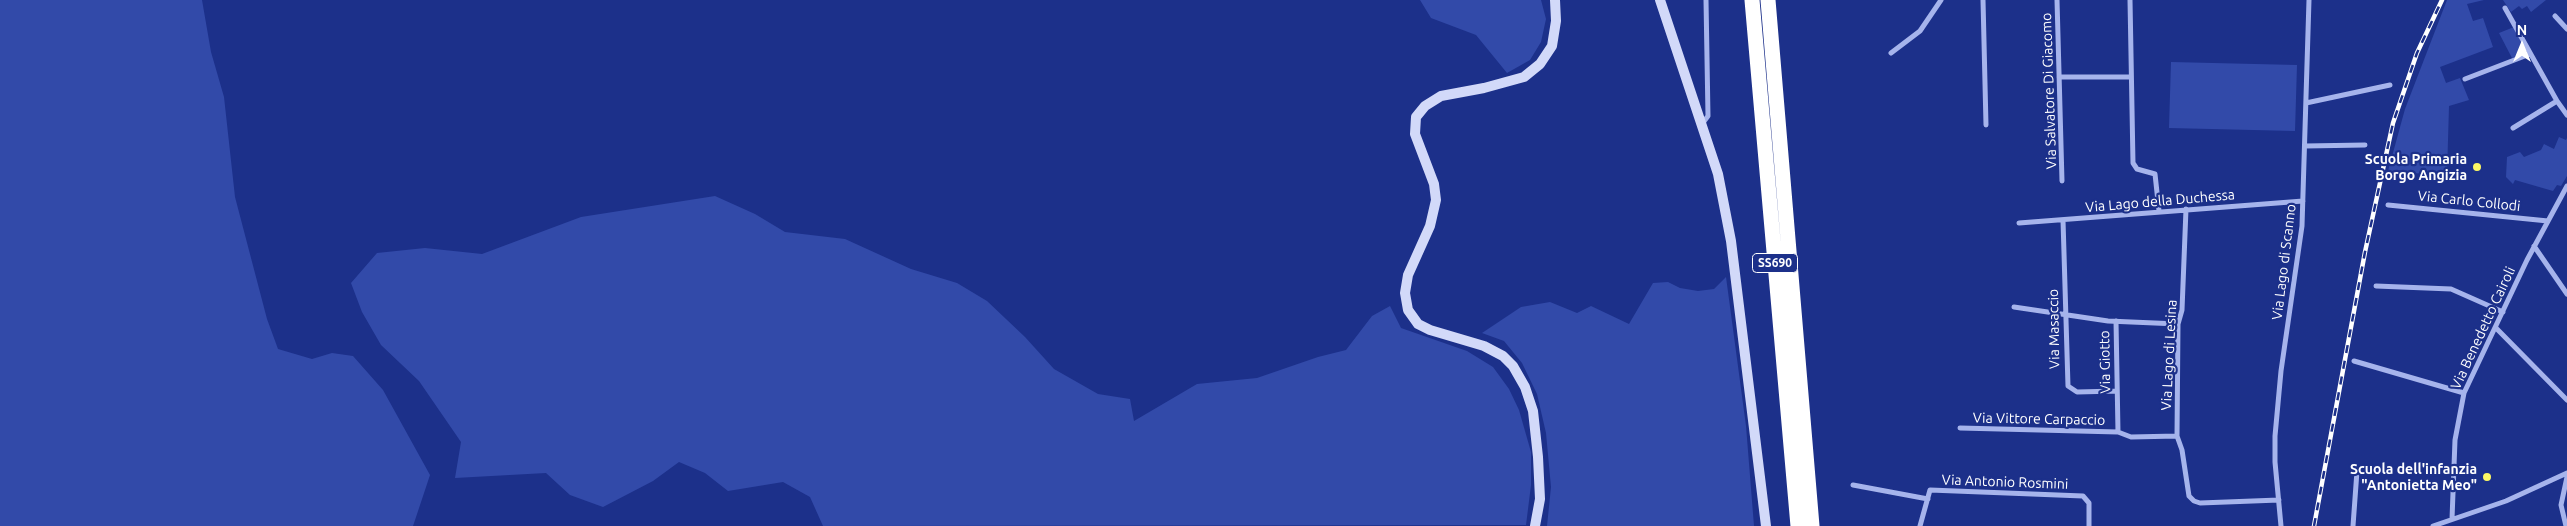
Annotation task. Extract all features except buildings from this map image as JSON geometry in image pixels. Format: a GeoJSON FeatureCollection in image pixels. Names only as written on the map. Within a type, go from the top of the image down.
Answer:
{"type":"FeatureCollection","features":[{"type":"Feature","properties":{"kind":"highway","name":"SS690"},"geometry":{"type":"LineString","coordinates":[[1752,0],[1798,526]]}},
{"type":"Feature","properties":{"kind":"highway","name":"SS690"},"geometry":{"type":"LineString","coordinates":[[1768,0],[1812,526]]}},
{"type":"Feature","properties":{"kind":"main road"},"geometry":{"type":"LineString","coordinates":[[1535,526],[1540,499],[1538,457],[1533,411],[1525,387],[1512,366],[1503,356],[1484,346],[1430,330],[1418,324],[1408,310],[1405,293],[1410,269],[1430,226],[1436,200],[1434,184],[1416,134],[1416,117],[1425,106],[1441,96],[1484,88],[1524,77],[1540,64],[1552,46],[1556,21],[1555,0]]}},
{"type":"Feature","properties":{"kind":"main road"},"geometry":{"type":"LineString","coordinates":[[1660,0],[1718,174],[1731,241],[1766,526]]}},
{"type":"Feature","properties":{"kind":"street"},"geometry":{"type":"LineString","coordinates":[[1702,124],[1708,116],[1706,0]]}},
{"type":"Feature","properties":{"kind":"street"},"geometry":{"type":"LineString","coordinates":[[1891,54],[1920,31],[1941,0]]}},
{"type":"Feature","properties":{"kind":"street"},"geometry":{"type":"LineString","coordinates":[[1983,0],[1986,125]]}},
{"type":"Feature","properties":{"kind":"street","name":"Via Salvatore Di Giacomo"},"geometry":{"type":"LineString","coordinates":[[2057,0],[2062,181]]}},
{"type":"Feature","properties":{"kind":"street"},"geometry":{"type":"LineString","coordinates":[[2130,0],[2133,163],[2137,169],[2150,171],[2155,174],[2159,211]]}},
{"type":"Feature","properties":{"kind":"street","name":"Via Lago di Scanno"},"geometry":{"type":"LineString","coordinates":[[2281,526],[2275,456],[2277,411],[2299,254],[2303,202],[2309,0]]}},
{"type":"Feature","properties":{"kind":"street"},"geometry":{"type":"LineString","coordinates":[[2505,8],[2557,101],[2567,115]]}},
{"type":"Feature","properties":{"kind":"street"},"geometry":{"type":"LineString","coordinates":[[2555,16],[2567,29]]}},
{"type":"Feature","properties":{"kind":"street"},"geometry":{"type":"LineString","coordinates":[[2465,79],[2530,54]]}},
{"type":"Feature","properties":{"kind":"street"},"geometry":{"type":"LineString","coordinates":[[2059,77],[2130,76]]}},
{"type":"Feature","properties":{"kind":"street"},"geometry":{"type":"LineString","coordinates":[[2306,103],[2390,85]]}},
{"type":"Feature","properties":{"kind":"street"},"geometry":{"type":"LineString","coordinates":[[2513,128],[2557,101]]}},
{"type":"Feature","properties":{"kind":"street"},"geometry":{"type":"LineString","coordinates":[[2305,146],[2365,145]]}},
{"type":"Feature","properties":{"kind":"street","name":"Via Benedetto Cairoli"},"geometry":{"type":"LineString","coordinates":[[2452,519],[2454,440],[2464,393],[2534,246],[2567,186]]}},
{"type":"Feature","properties":{"kind":"street","name":"Via Lago della Duchessa"},"geometry":{"type":"LineString","coordinates":[[2019,223],[2186,209],[2303,202]]}},
{"type":"Feature","properties":{"kind":"street","name":"Via Carlo Collodi"},"geometry":{"type":"LineString","coordinates":[[2388,205],[2548,220]]}},
{"type":"Feature","properties":{"kind":"street","name":"Via Lago di Lesina"},"geometry":{"type":"LineString","coordinates":[[2186,209],[2182,310],[2178,324],[2177,436],[2182,450],[2189,496],[2194,501],[2279,500]]}},
{"type":"Feature","properties":{"kind":"street","name":"Via Masaccio"},"geometry":{"type":"LineString","coordinates":[[2062,220],[2066,314],[2066,382],[2069,388],[2077,392],[2116,391]]}},
{"type":"Feature","properties":{"kind":"street"},"geometry":{"type":"LineString","coordinates":[[2534,246],[2567,294]]}},
{"type":"Feature","properties":{"kind":"street"},"geometry":{"type":"LineString","coordinates":[[2376,286],[2452,289],[2503,312]]}},
{"type":"Feature","properties":{"kind":"street"},"geometry":{"type":"LineString","coordinates":[[2014,307],[2116,321],[2178,324]]}},
{"type":"Feature","properties":{"kind":"street","name":"Via Giotto"},"geometry":{"type":"LineString","coordinates":[[2116,321],[2118,432]]}},
{"type":"Feature","properties":{"kind":"street"},"geometry":{"type":"LineString","coordinates":[[2496,328],[2567,400]]}},
{"type":"Feature","properties":{"kind":"street"},"geometry":{"type":"LineString","coordinates":[[2354,362],[2464,393]]}},
{"type":"Feature","properties":{"kind":"street","name":"Via Vittore Carpaccio"},"geometry":{"type":"LineString","coordinates":[[1960,428],[2118,432],[2131,437],[2177,436]]}},
{"type":"Feature","properties":{"kind":"street"},"geometry":{"type":"LineString","coordinates":[[2353,526],[2357,471]]}},
{"type":"Feature","properties":{"kind":"street"},"geometry":{"type":"LineString","coordinates":[[2432,526],[2506,501],[2567,473]]}},
{"type":"Feature","properties":{"kind":"street"},"geometry":{"type":"LineString","coordinates":[[2566,526],[2561,505],[2567,477]]}},
{"type":"Feature","properties":{"kind":"street"},"geometry":{"type":"LineString","coordinates":[[1853,485],[1928,499]]}},
{"type":"Feature","properties":{"kind":"street","name":"Via Antonio Rosmini"},"geometry":{"type":"LineString","coordinates":[[1920,526],[1930,490],[2080,496],[2089,503],[2089,526]]}},
{"type":"Feature","properties":{"kind":"shaded area"},"geometry":{"type":"Polygon","coordinates":[[[0,0],[202,0],[211,52],[224,97],[235,197],[267,319],[278,349],[312,359],[332,353],[353,356],[383,390],[430,475],[413,526],[0,526],[0,0]]]}},
{"type":"Feature","properties":{"kind":"shaded area"},"geometry":{"type":"Polygon","coordinates":[[[1420,0],[1541,0],[1546,19],[1541,42],[1530,60],[1507,73],[1476,35],[1431,18],[1420,0]]]}},
{"type":"Feature","properties":{"kind":"shaded area"},"geometry":{"type":"Polygon","coordinates":[[[2447,0],[2484,0],[2467,4],[2473,21],[2483,18],[2493,47],[2440,67],[2446,83],[2460,78],[2469,100],[2449,106],[2447,174],[2450,176],[2388,171],[2405,109],[2447,0]]]}},
{"type":"Feature","properties":{"kind":"shaded area"},"geometry":{"type":"Polygon","coordinates":[[[2503,0],[2546,0],[2531,12],[2527,6],[2522,9],[2519,6],[2511,12],[2503,0]]]}},
{"type":"Feature","properties":{"kind":"shaded area"},"geometry":{"type":"Polygon","coordinates":[[[2514,27],[2528,53],[2512,58],[2499,33],[2514,27]]]}},
{"type":"Feature","properties":{"kind":"shaded area"},"geometry":{"type":"Polygon","coordinates":[[[2171,62],[2297,65],[2295,131],[2169,128],[2171,62]]]}},
{"type":"Feature","properties":{"kind":"shaded area"},"geometry":{"type":"Polygon","coordinates":[[[2559,137],[2566,140],[2567,138],[2567,176],[2561,186],[2557,185],[2553,191],[2515,180],[2513,184],[2506,177],[2507,157],[2520,152],[2524,157],[2541,150],[2544,144],[2554,149],[2559,137]]]}},
{"type":"Feature","properties":{"kind":"shaded area"},"geometry":{"type":"Polygon","coordinates":[[[715,196],[755,214],[785,232],[845,239],[911,269],[957,283],[987,301],[1025,337],[1054,369],[1098,394],[1130,399],[1134,421],[1197,384],[1257,378],[1318,357],[1346,350],[1372,316],[1390,306],[1401,328],[1467,351],[1493,367],[1509,389],[1519,410],[1531,452],[1531,485],[1526,525],[823,526],[810,497],[783,482],[728,491],[705,473],[679,462],[653,481],[603,507],[570,495],[546,473],[455,478],[461,442],[419,381],[381,345],[362,312],[351,283],[377,253],[425,248],[482,254],[581,217],[715,196]]]}},
{"type":"Feature","properties":{"kind":"shaded area"},"geometry":{"type":"Polygon","coordinates":[[[1726,277],[1746,426],[1754,526],[1547,526],[1551,487],[1546,433],[1537,394],[1522,363],[1504,341],[1482,333],[1521,307],[1550,302],[1577,313],[1591,306],[1629,324],[1653,283],[1668,282],[1680,288],[1698,291],[1714,289],[1726,277]]]}},
{"type":"Feature","properties":{"kind":"railway"},"geometry":{"type":"LineString","coordinates":[[2314,526],[2365,252],[2393,123],[2417,53],[2442,0]]}},
{"type":"Feature","properties":{"kind":"place","name":"Scuola Primaria Borgo Angizia"},"geometry":{"type":"Point","coordinates":[2477,167]}},
{"type":"Feature","properties":{"kind":"place","name":"Scuola dell'infanzia \"Antonietta Meo\""},"geometry":{"type":"Point","coordinates":[2487,477]}}]}
